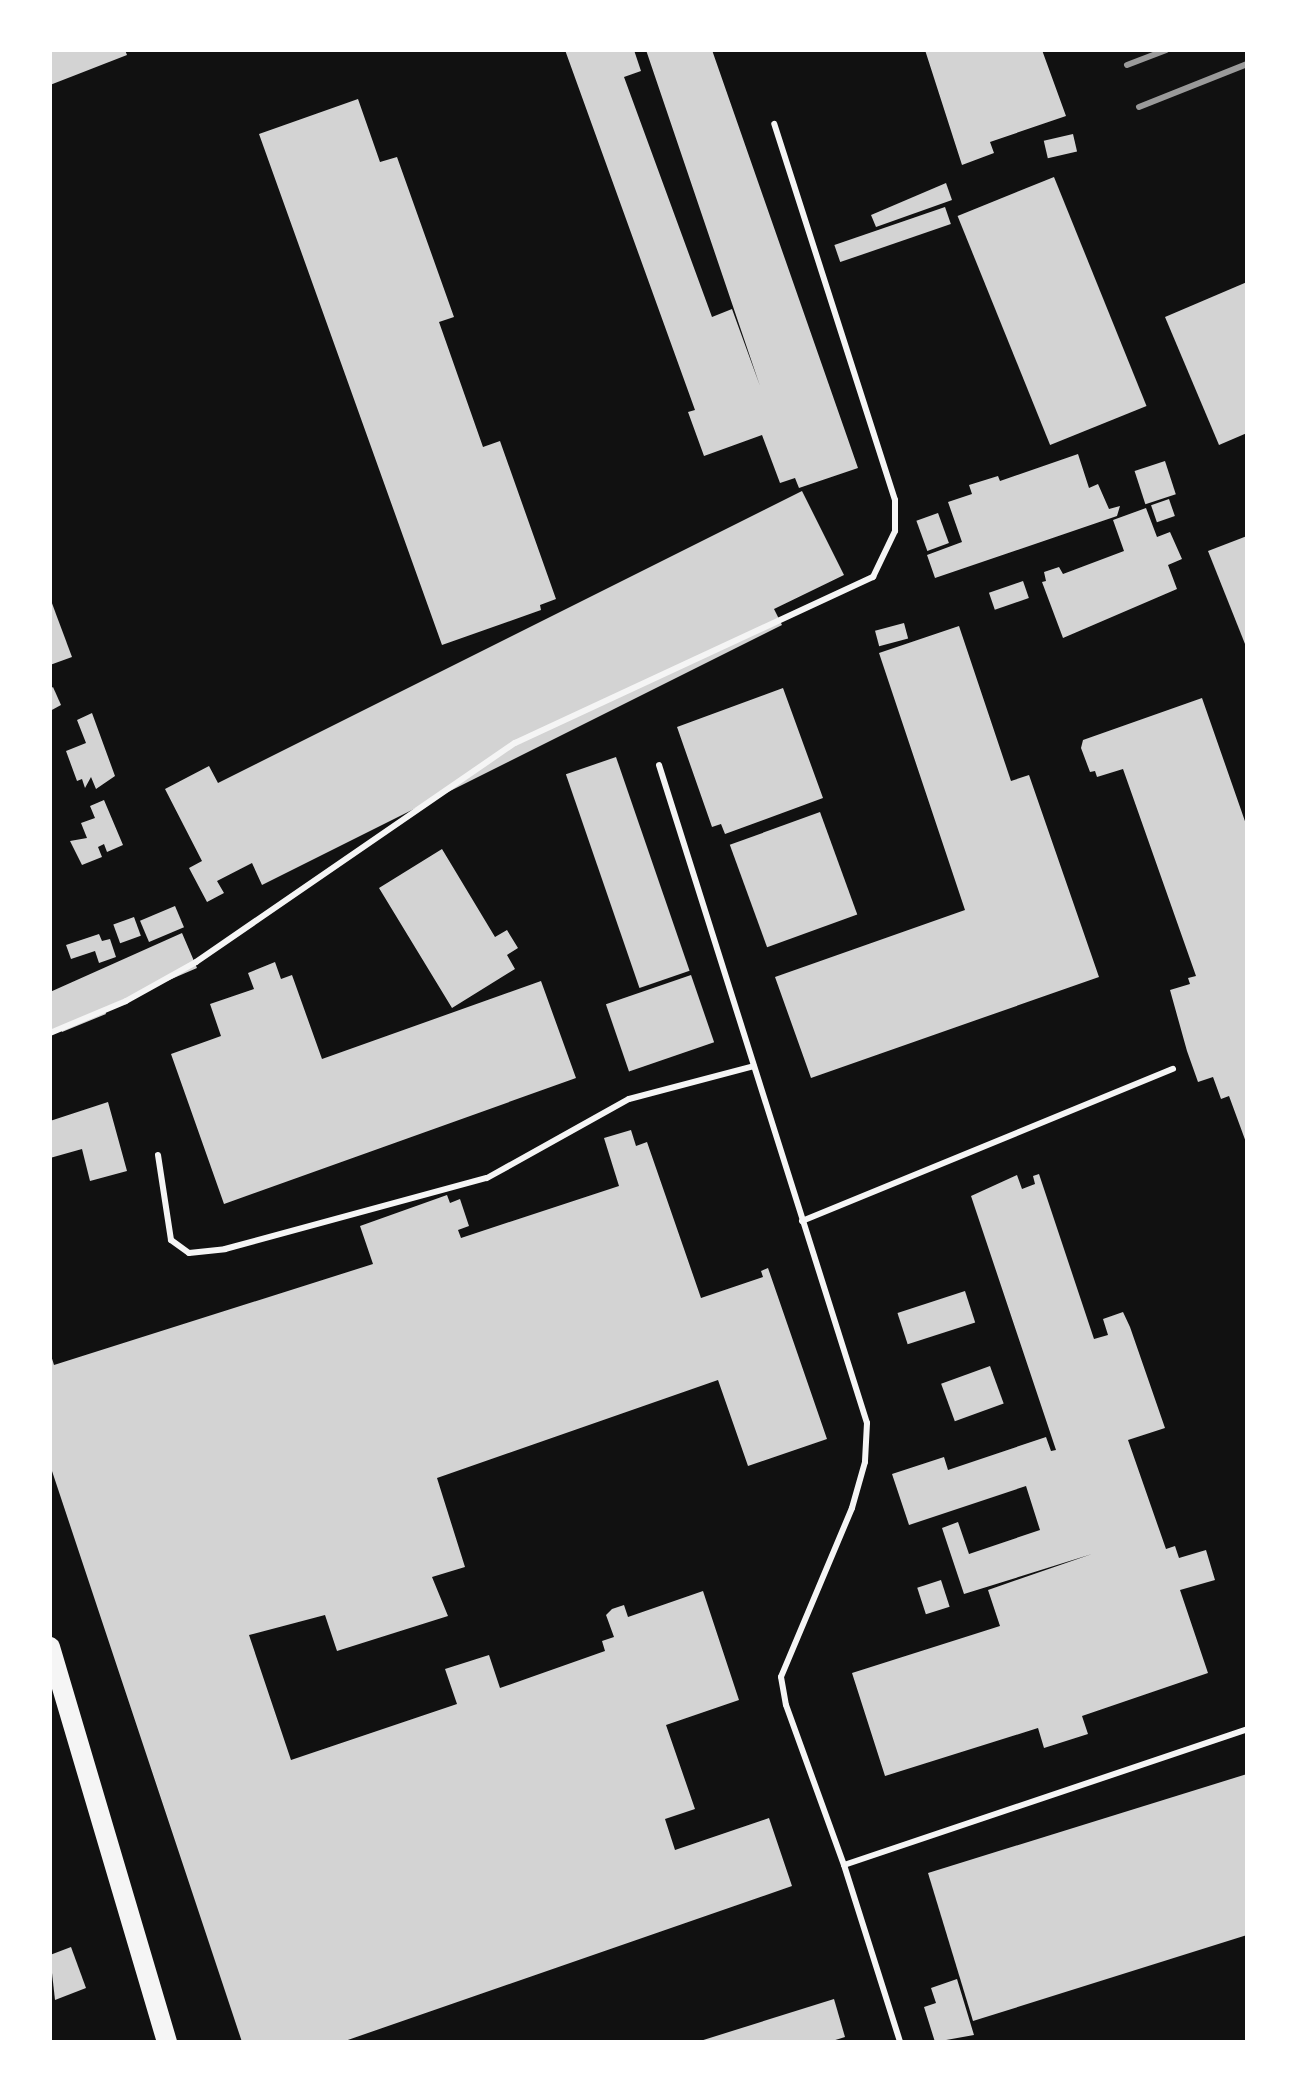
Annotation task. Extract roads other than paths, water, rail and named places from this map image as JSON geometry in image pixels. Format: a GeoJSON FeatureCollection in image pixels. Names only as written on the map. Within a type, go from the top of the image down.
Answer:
{"type":"FeatureCollection","features":[{"type":"Feature","properties":{"kind":"main road"},"geometry":{"type":"LineString","coordinates":[[50,1647],[167,2042]]}},
{"type":"Feature","properties":{"kind":"lane"},"geometry":{"type":"LineString","coordinates":[[50,1033],[126,1001],[208,955],[515,743],[873,577],[895,531],[895,500],[774,124]]}},
{"type":"Feature","properties":{"kind":"lane"},"geometry":{"type":"LineString","coordinates":[[659,765],[867,1423],[865,1462],[852,1508],[781,1677],[786,1705],[844,1865],[900,2042]]}},
{"type":"Feature","properties":{"kind":"lane"},"geometry":{"type":"LineString","coordinates":[[158,1155],[171,1240],[189,1253],[225,1249],[487,1178],[629,1099],[754,1066]]}},
{"type":"Feature","properties":{"kind":"lane"},"geometry":{"type":"LineString","coordinates":[[802,1221],[1173,1069]]}},
{"type":"Feature","properties":{"kind":"lane"},"geometry":{"type":"LineString","coordinates":[[844,1865],[1247,1729]]}},
{"type":"Feature","properties":{"kind":"railway"},"geometry":{"type":"LineString","coordinates":[[1127,65],[1166,50]]}},
{"type":"Feature","properties":{"kind":"railway"},"geometry":{"type":"LineString","coordinates":[[1139,107],[1247,64]]}}]}
